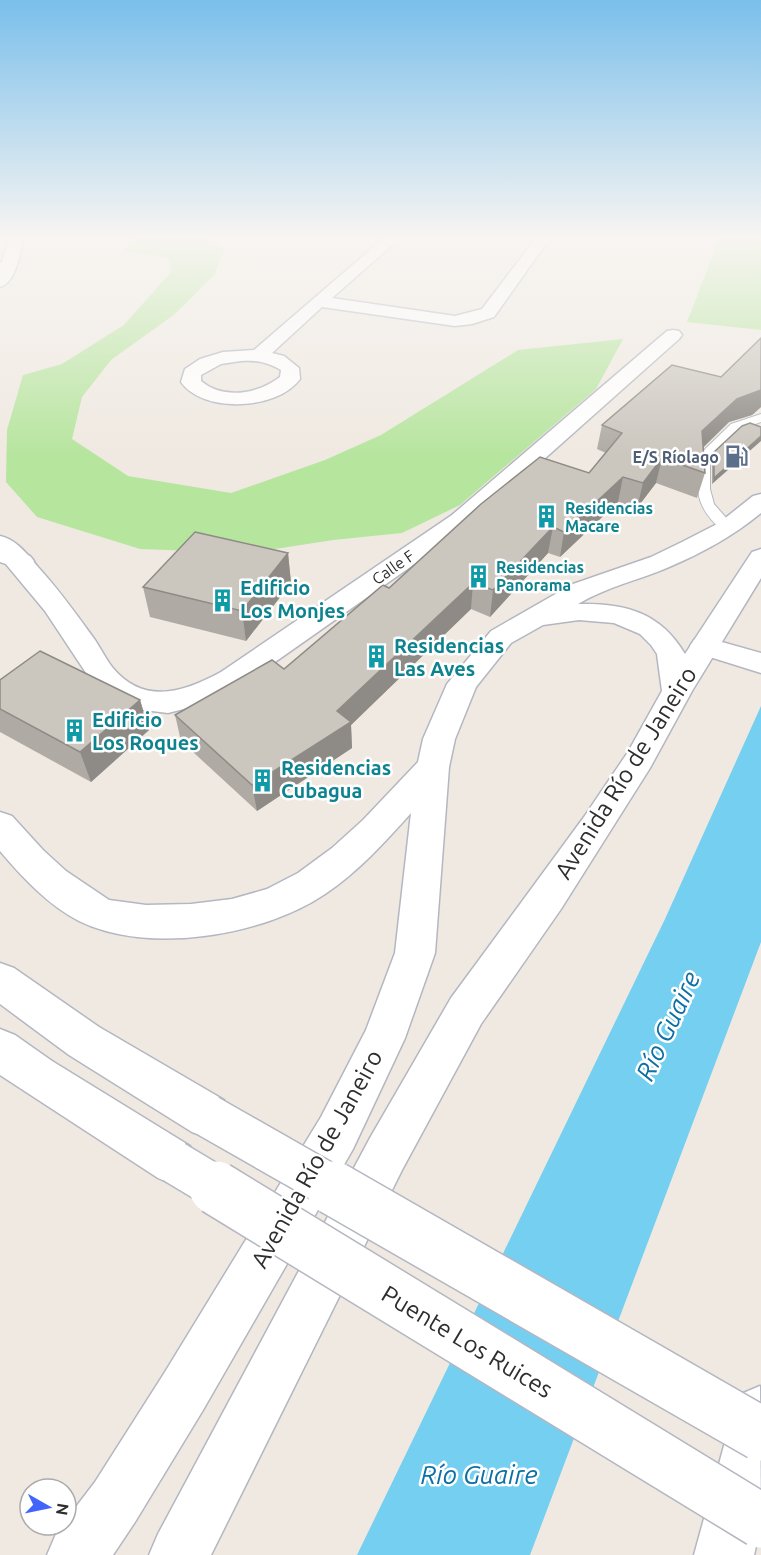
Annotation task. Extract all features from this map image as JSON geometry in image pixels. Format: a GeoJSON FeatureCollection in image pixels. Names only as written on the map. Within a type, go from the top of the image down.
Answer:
{"type":"FeatureCollection","features":[{"type":"Feature","properties":{"kind":"street"},"geometry":{"type":"LineString","coordinates":[[259,356],[308,311]]}},
{"type":"Feature","properties":{"kind":"street"},"geometry":{"type":"LineString","coordinates":[[384,311],[455,321],[472,319],[490,311]]}},
{"type":"Feature","properties":{"kind":"street","name":"Calle F"},"geometry":{"type":"LineString","coordinates":[[0,543],[10,558],[86,647],[106,679],[125,694],[150,703],[182,702],[209,693],[231,679],[461,520],[673,335]]}},
{"type":"Feature","properties":{"kind":"street","name":"Avenida Río de Janeiro"},"geometry":{"type":"LineString","coordinates":[[77,1555],[115,1502],[184,1391],[337,1133],[384,1038],[415,953],[433,767],[439,739],[462,684],[501,637],[521,624],[582,590],[660,562],[728,528],[761,501]]}},
{"type":"Feature","properties":{"kind":"street","name":"Avenida Río de Janeiro"},"geometry":{"type":"LineString","coordinates":[[179,1555],[386,1154],[466,1011],[596,827],[639,760],[704,646],[761,557]]}},
{"type":"Feature","properties":{"kind":"street"},"geometry":{"type":"LineString","coordinates":[[521,624],[577,612],[612,613],[704,646],[758,662]]}},
{"type":"Feature","properties":{"kind":"street"},"geometry":{"type":"LineString","coordinates":[[628,617],[650,630],[670,652],[675,669],[677,691]]}},
{"type":"Feature","properties":{"kind":"street"},"geometry":{"type":"LineString","coordinates":[[0,826],[31,861],[92,909],[111,917],[139,921],[209,917],[247,912],[286,898],[312,883],[368,837],[433,767]]}},
{"type":"Feature","properties":{"kind":"street"},"geometry":{"type":"LineString","coordinates":[[0,981],[84,1041],[208,1116],[761,1434]]}},
{"type":"Feature","properties":{"kind":"street","name":"Puente Los Ruices"},"geometry":{"type":"LineString","coordinates":[[0,1049],[37,1076],[174,1162],[761,1521]]}},
{"type":"Feature","properties":{"kind":"street"},"geometry":{"type":"LineString","coordinates":[[724,1555],[761,1408]]}},
{"type":"Feature","properties":{"kind":"lane"},"geometry":{"type":"LineString","coordinates":[[728,528],[711,514],[704,502],[703,457],[735,427],[761,418]]}},
{"type":"Feature","properties":{"kind":"green space"},"geometry":{"type":"Polygon","coordinates":[[[137,311],[178,311],[111,360],[82,397],[72,439],[128,476],[231,493],[325,460],[381,435],[518,350],[623,339],[596,389],[460,505],[402,533],[333,540],[249,553],[140,549],[37,517],[6,482],[7,430],[23,375],[62,364],[124,325],[137,311]]]}},
{"type":"Feature","properties":{"kind":"green space"},"geometry":{"type":"Polygon","coordinates":[[[691,311],[761,311],[761,330],[687,322],[691,311]]]}},
{"type":"Feature","properties":{"kind":"water","name":"Río Guaire"},"geometry":{"type":"Polygon","coordinates":[[[761,706],[761,942],[530,1555],[357,1555],[665,919],[761,706]]]}},
{"type":"Feature","properties":{"kind":"building"},"geometry":{"type":"Polygon","coordinates":[[[761,338],[761,390],[737,399],[702,431],[705,473],[662,458],[643,483],[623,477],[564,532],[553,527],[493,590],[473,583],[337,711],[351,722],[252,785],[175,715],[272,660],[284,669],[383,585],[389,588],[481,504],[540,457],[589,473],[622,433],[602,425],[672,365],[721,377],[761,338]]]}},
{"type":"Feature","properties":{"kind":"building"},"geometry":{"type":"Polygon","coordinates":[[[750,423],[761,427],[761,436],[714,478],[714,452],[742,426],[750,423]]]}},
{"type":"Feature","properties":{"kind":"building"},"geometry":{"type":"Polygon","coordinates":[[[195,532],[288,553],[242,611],[143,587],[195,532]]]}},
{"type":"Feature","properties":{"kind":"building"},"geometry":{"type":"Polygon","coordinates":[[[40,651],[140,700],[80,752],[0,709],[0,680],[40,651]]]}},
{"type":"Feature","properties":{"kind":"place","name":"E/S Ríolago"},"geometry":{"type":"Point","coordinates":[737,457]}},
{"type":"Feature","properties":{"kind":"place","name":"Residencias Macare"},"geometry":{"type":"Point","coordinates":[547,517]}},
{"type":"Feature","properties":{"kind":"place","name":"Residencias Panorama"},"geometry":{"type":"Point","coordinates":[478,576]}},
{"type":"Feature","properties":{"kind":"place","name":"Edificio Los Monjes"},"geometry":{"type":"Point","coordinates":[222,600]}},
{"type":"Feature","properties":{"kind":"place","name":"Residencias Las Aves"},"geometry":{"type":"Point","coordinates":[376,657]}},
{"type":"Feature","properties":{"kind":"place","name":"Edificio Los Roques"},"geometry":{"type":"Point","coordinates":[74,731]}},
{"type":"Feature","properties":{"kind":"place","name":"Residencias Cubagua"},"geometry":{"type":"Point","coordinates":[263,780]}}]}
